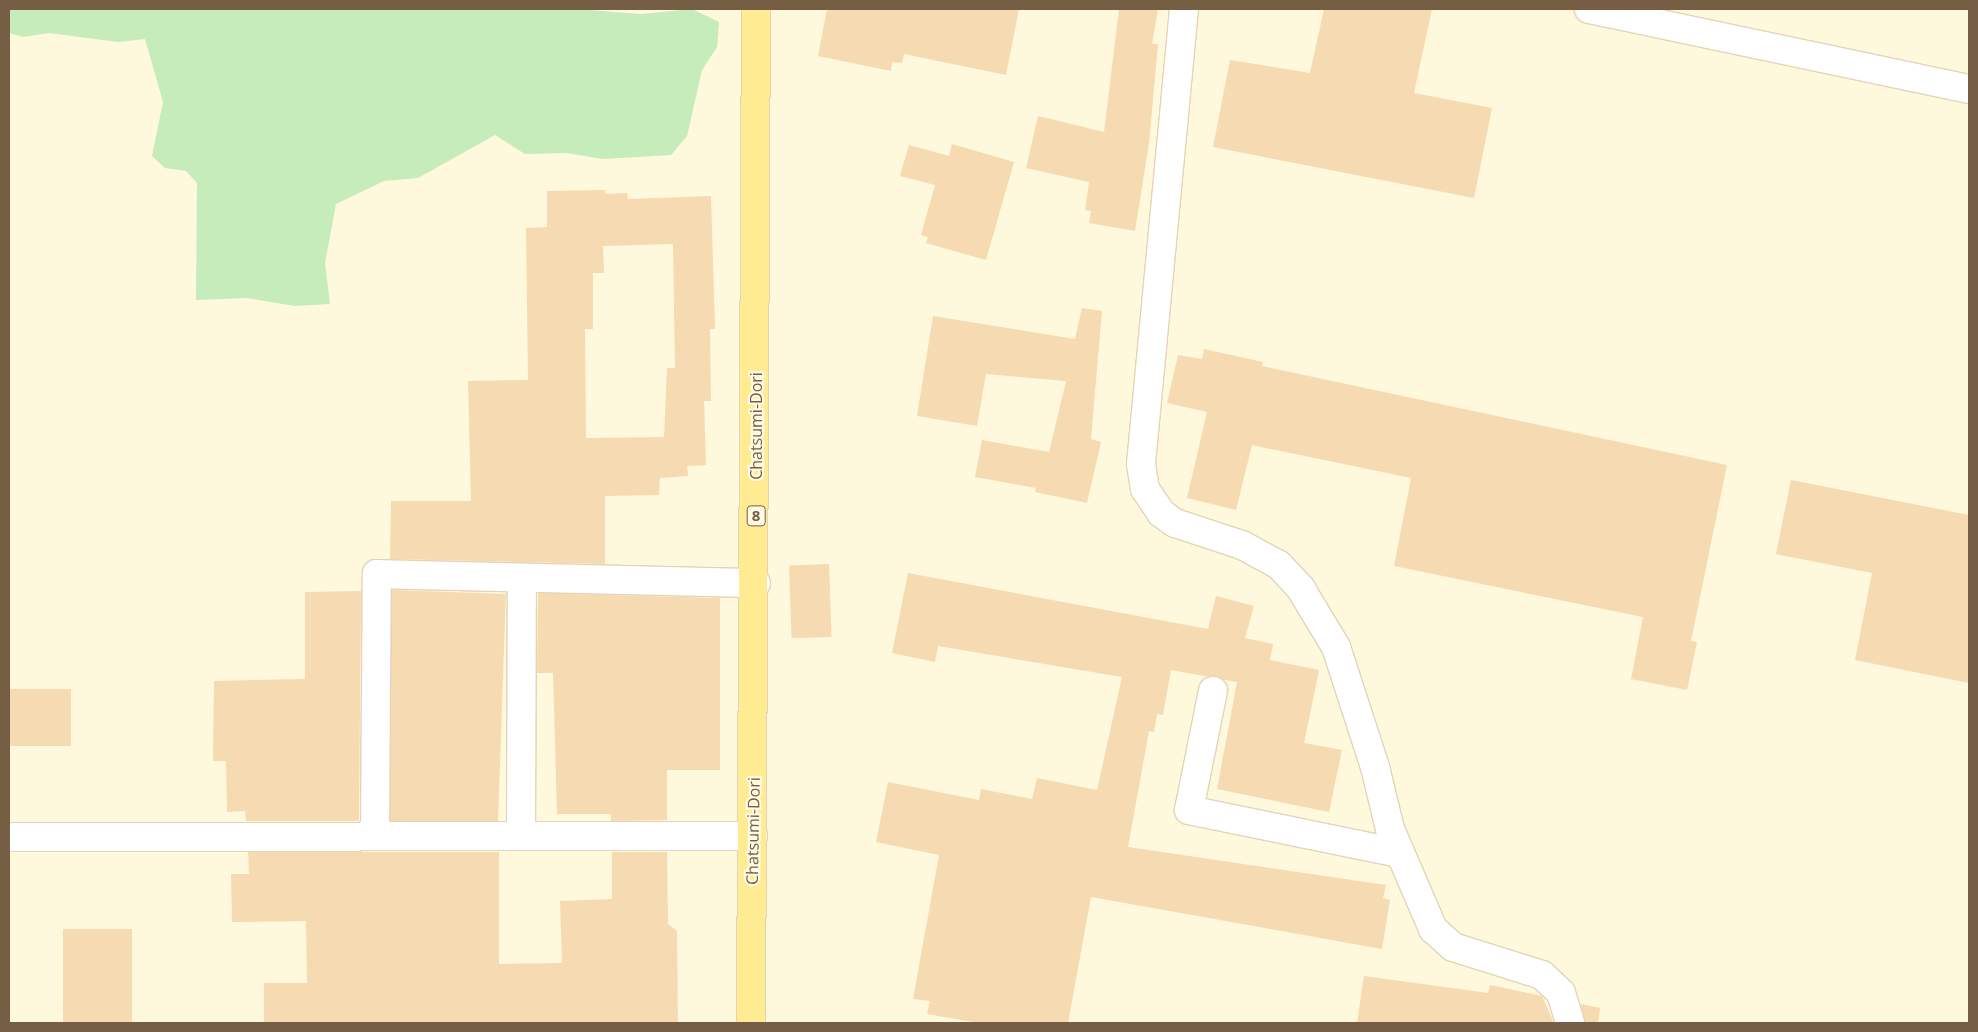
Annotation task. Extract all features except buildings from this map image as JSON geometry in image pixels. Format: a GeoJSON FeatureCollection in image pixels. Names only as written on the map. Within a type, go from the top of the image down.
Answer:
{"type":"FeatureCollection","features":[{"type":"Feature","properties":{"kind":"main road","name":"Chatsumi-Dori"},"geometry":{"type":"LineString","coordinates":[[751,1023],[756,583],[756,9]]}},
{"type":"Feature","properties":{"kind":"street"},"geometry":{"type":"LineString","coordinates":[[1184,9],[1141,464],[1145,489],[1161,513],[1176,523],[1242,545],[1279,565],[1301,589],[1336,647],[1398,853],[1433,929],[1453,946],[1542,975],[1561,993],[1570,1023]]}},
{"type":"Feature","properties":{"kind":"street"},"geometry":{"type":"LineString","coordinates":[[1589,9],[1969,89]]}},
{"type":"Feature","properties":{"kind":"street"},"geometry":{"type":"LineString","coordinates":[[374,833],[377,574],[756,583]]}},
{"type":"Feature","properties":{"kind":"street"},"geometry":{"type":"LineString","coordinates":[[520,834],[522,578]]}},
{"type":"Feature","properties":{"kind":"street"},"geometry":{"type":"LineString","coordinates":[[1213,691],[1188,810],[1398,853]]}},
{"type":"Feature","properties":{"kind":"street"},"geometry":{"type":"LineString","coordinates":[[9,837],[374,833],[753,836]]}},
{"type":"Feature","properties":{"kind":"green space"},"geometry":{"type":"Polygon","coordinates":[[[9,9],[576,9],[641,14],[692,9],[719,22],[717,47],[702,70],[687,136],[671,155],[603,159],[567,153],[525,154],[495,135],[418,178],[384,181],[336,204],[325,263],[330,304],[295,306],[247,298],[196,300],[197,183],[186,171],[165,168],[152,156],[163,102],[145,39],[118,42],[49,33],[23,37],[9,33],[9,9]]]}}]}
